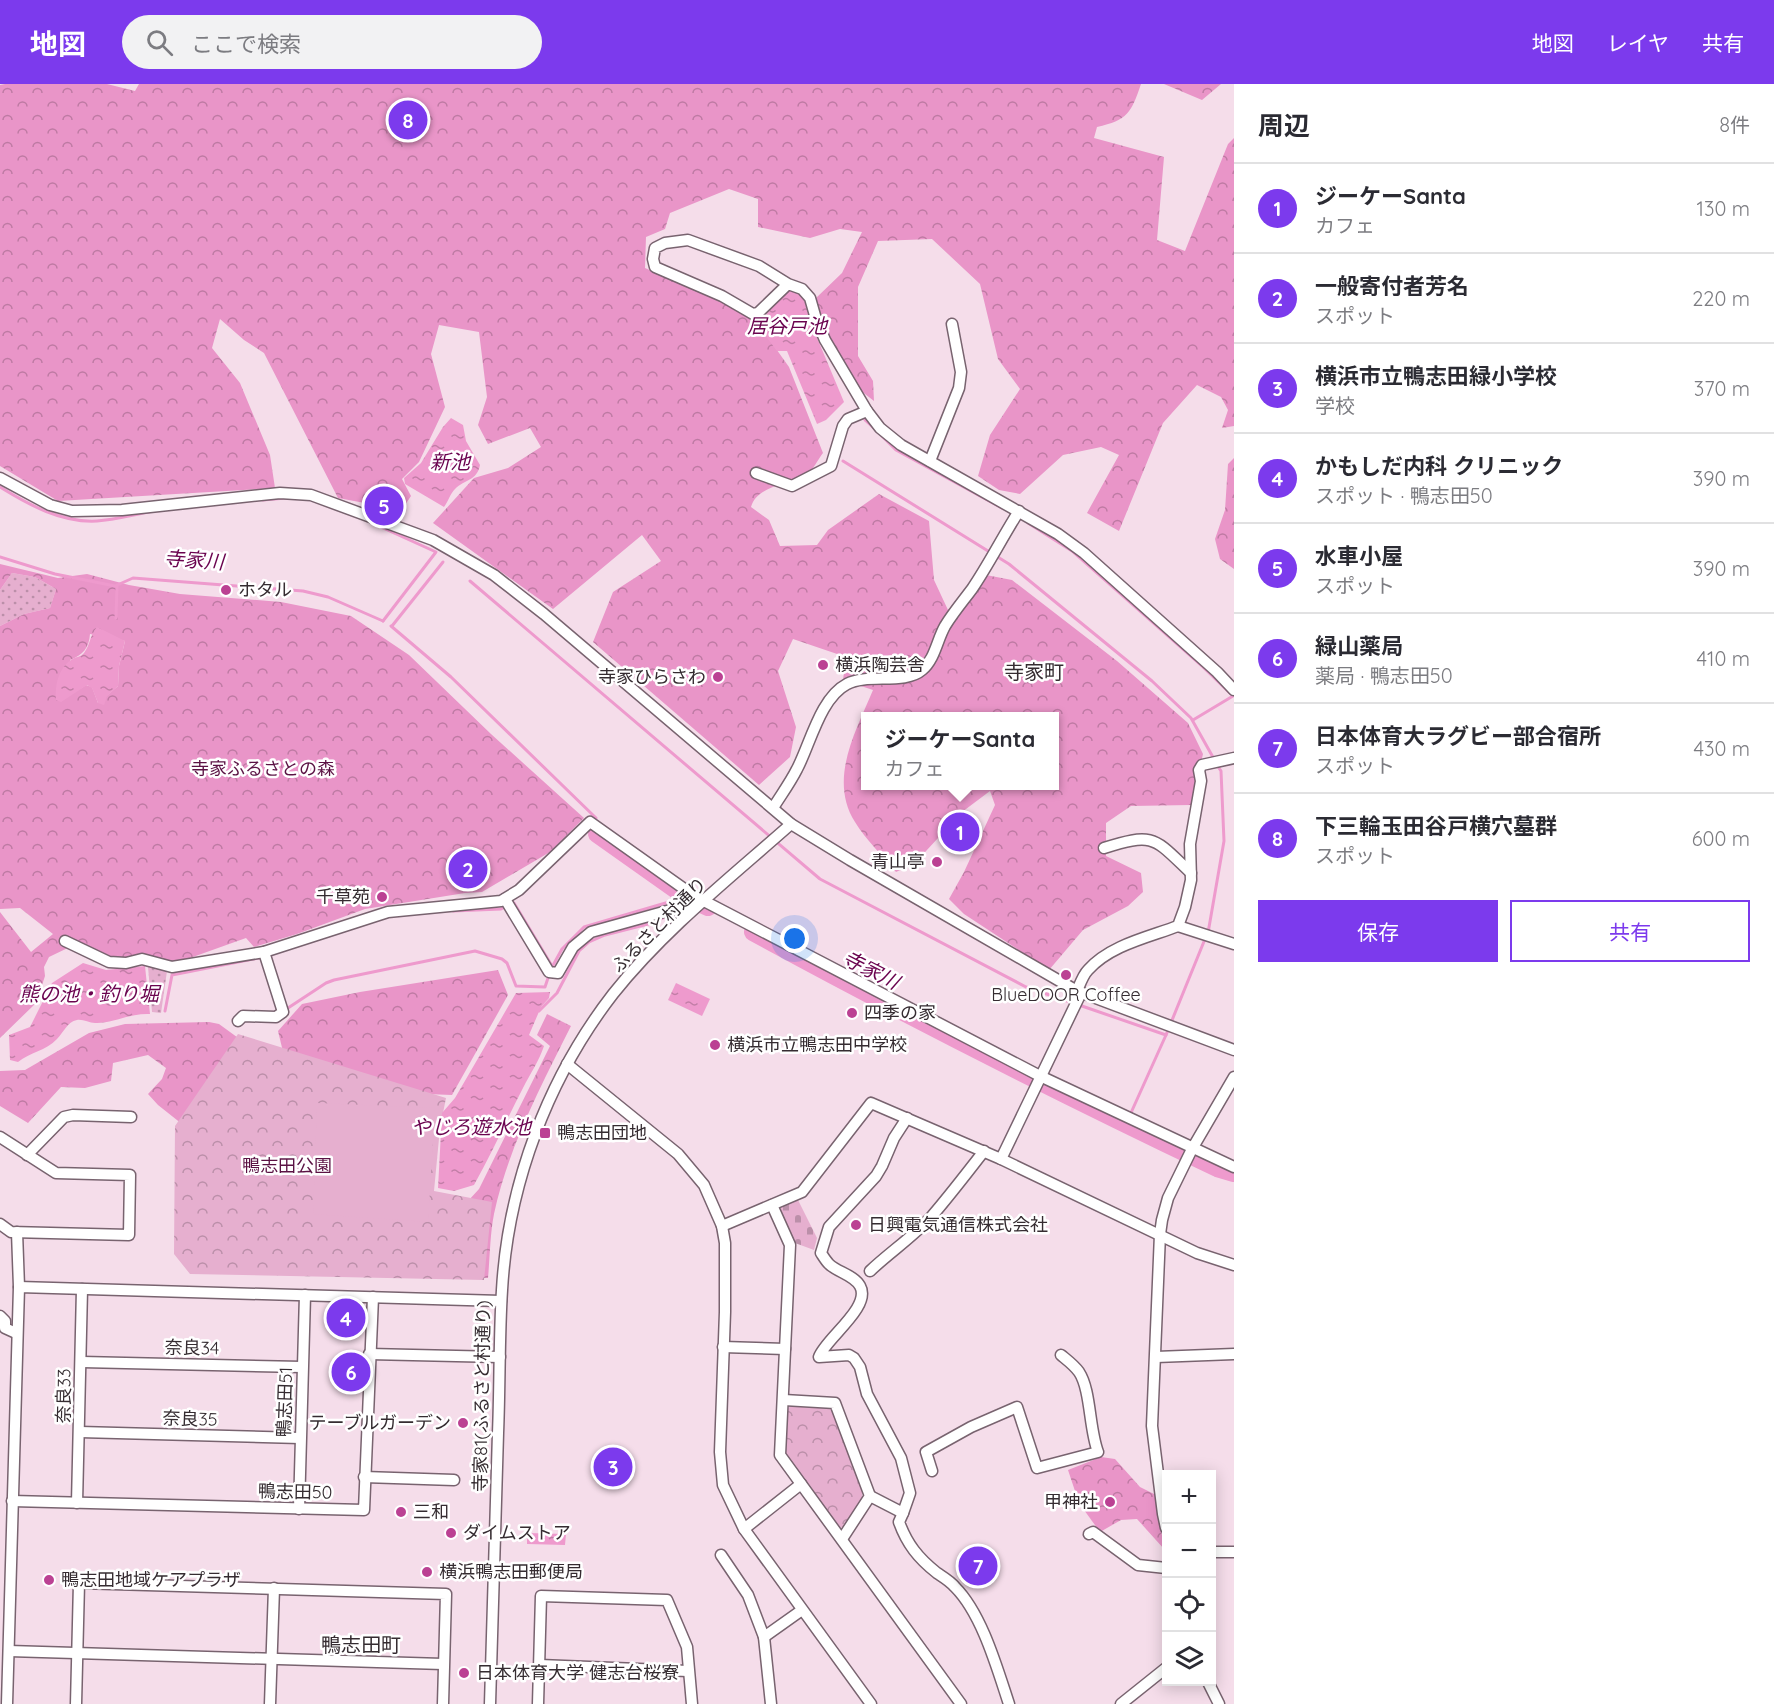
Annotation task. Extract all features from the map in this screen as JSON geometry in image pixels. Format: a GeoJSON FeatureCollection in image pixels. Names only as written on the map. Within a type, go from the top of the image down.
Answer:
{"type":"FeatureCollection","features":[{"type":"Feature","properties":{"kind":"street"},"geometry":{"type":"LineString","coordinates":[[788,284],[758,313],[753,314],[722,296],[655,267],[653,259],[655,248],[665,243],[688,240],[759,266],[788,284],[802,289],[810,298],[825,340],[867,411],[880,428],[901,445],[1019,510],[1084,553],[1217,672],[1234,690]]}},
{"type":"Feature","properties":{"kind":"street"},"geometry":{"type":"LineString","coordinates":[[930,461],[959,388],[961,372],[952,324]]}},
{"type":"Feature","properties":{"kind":"street"},"geometry":{"type":"LineString","coordinates":[[756,473],[792,486],[811,478],[831,466],[843,426],[848,419],[867,411]]}},
{"type":"Feature","properties":{"kind":"street"},"geometry":{"type":"LineString","coordinates":[[0,478],[50,506],[72,510],[122,510],[280,492],[311,495],[434,540],[494,575],[544,614],[791,824],[1079,992],[1234,1050]]}},
{"type":"Feature","properties":{"kind":"street"},"geometry":{"type":"LineString","coordinates":[[773,808],[798,768],[810,734],[835,694],[847,684],[908,676],[921,671],[930,661],[947,622],[972,588],[1019,510]]}},
{"type":"Feature","properties":{"kind":"street"},"geometry":{"type":"LineString","coordinates":[[1178,926],[1191,880],[1190,844],[1201,781],[1199,770],[1202,765],[1234,758]]}},
{"type":"Feature","properties":{"kind":"street"},"geometry":{"type":"LineString","coordinates":[[65,941],[109,962],[126,963],[142,959],[172,968],[264,952],[388,912],[505,899],[545,867],[590,822],[704,901],[1040,1076],[1234,1167]]}},
{"type":"Feature","properties":{"kind":"street","name":"ふるさと村通り"},"geometry":{"type":"LineString","coordinates":[[551,1097],[591,1026],[621,985],[647,956],[704,901],[791,824]]}},
{"type":"Feature","properties":{"kind":"street"},"geometry":{"type":"LineString","coordinates":[[1104,848],[1147,838],[1161,844],[1191,873]]}},
{"type":"Feature","properties":{"kind":"street"},"geometry":{"type":"LineString","coordinates":[[505,899],[549,972],[558,973],[573,947],[591,932],[704,901]]}},
{"type":"Feature","properties":{"kind":"street"},"geometry":{"type":"LineString","coordinates":[[1001,1159],[1088,970],[1128,944],[1178,926],[1234,944]]}},
{"type":"Feature","properties":{"kind":"street"},"geometry":{"type":"LineString","coordinates":[[238,1021],[243,1016],[276,1017],[283,1012],[264,952]]}},
{"type":"Feature","properties":{"kind":"street"},"geometry":{"type":"LineString","coordinates":[[567,1065],[685,1161],[704,1185],[722,1226],[725,1243],[720,1473],[723,1485],[744,1529],[868,1703]]}},
{"type":"Feature","properties":{"kind":"street"},"geometry":{"type":"LineString","coordinates":[[1166,1524],[1152,1426],[1160,1234],[1168,1198],[1192,1149],[1234,1077]]}},
{"type":"Feature","properties":{"kind":"street","name":"寺家81(ふるさと村通り)"},"geometry":{"type":"LineString","coordinates":[[490,1704],[501,1301],[516,1194],[530,1149],[551,1097]]}},
{"type":"Feature","properties":{"kind":"street"},"geometry":{"type":"LineString","coordinates":[[722,1226],[802,1192],[810,1185],[871,1103],[984,1151],[1197,1253],[1234,1265]]}},
{"type":"Feature","properties":{"kind":"street"},"geometry":{"type":"LineString","coordinates":[[27,1155],[64,1117],[73,1115],[131,1117]]}},
{"type":"Feature","properties":{"kind":"street"},"geometry":{"type":"LineString","coordinates":[[908,1118],[894,1138],[876,1176],[829,1227],[825,1235],[821,1252],[830,1265],[860,1284],[861,1291],[854,1312],[844,1327],[824,1346],[819,1357],[849,1355],[860,1367],[867,1394],[901,1458],[910,1493],[899,1522],[906,1541],[920,1559],[956,1587],[974,1614],[989,1645],[1009,1704]]}},
{"type":"Feature","properties":{"kind":"street"},"geometry":{"type":"LineString","coordinates":[[0,1137],[56,1173],[130,1175],[129,1235],[11,1232],[0,1224]]}},
{"type":"Feature","properties":{"kind":"street"},"geometry":{"type":"LineString","coordinates":[[870,1271],[931,1217],[984,1151]]}},
{"type":"Feature","properties":{"kind":"street"},"geometry":{"type":"LineString","coordinates":[[772,1205],[790,1245],[780,1455],[962,1704]]}},
{"type":"Feature","properties":{"kind":"street"},"geometry":{"type":"LineString","coordinates":[[7,1704],[18,1287],[17,1232]]}},
{"type":"Feature","properties":{"kind":"street"},"geometry":{"type":"LineString","coordinates":[[18,1287],[501,1301]]}},
{"type":"Feature","properties":{"kind":"street","name":"奈良33"},"geometry":{"type":"LineString","coordinates":[[77,1503],[82,1289]]}},
{"type":"Feature","properties":{"kind":"street","name":"鴨志田51"},"geometry":{"type":"LineString","coordinates":[[299,1509],[305,1295]]}},
{"type":"Feature","properties":{"kind":"street","name":"鴨志田50"},"geometry":{"type":"LineString","coordinates":[[0,1500],[364,1510],[373,1297]]}},
{"type":"Feature","properties":{"kind":"street"},"geometry":{"type":"LineString","coordinates":[[0,1316],[5,1321],[5,1328],[16,1333]]}},
{"type":"Feature","properties":{"kind":"street"},"geometry":{"type":"LineString","coordinates":[[723,1347],[785,1349]]}},
{"type":"Feature","properties":{"kind":"street"},"geometry":{"type":"LineString","coordinates":[[369,1354],[500,1358]]}},
{"type":"Feature","properties":{"kind":"street"},"geometry":{"type":"LineString","coordinates":[[1156,1357],[1234,1354]]}},
{"type":"Feature","properties":{"kind":"street"},"geometry":{"type":"LineString","coordinates":[[932,1470],[926,1452],[971,1427],[1017,1407],[1037,1468],[1098,1452],[1080,1373],[1061,1355]]}},
{"type":"Feature","properties":{"kind":"street","name":"奈良34"},"geometry":{"type":"LineString","coordinates":[[82,1362],[302,1366]]}},
{"type":"Feature","properties":{"kind":"street"},"geometry":{"type":"LineString","coordinates":[[784,1400],[835,1402],[870,1496],[903,1513]]}},
{"type":"Feature","properties":{"kind":"street","name":"奈良35"},"geometry":{"type":"LineString","coordinates":[[80,1432],[300,1438]]}},
{"type":"Feature","properties":{"kind":"street"},"geometry":{"type":"LineString","coordinates":[[364,1477],[454,1480]]}},
{"type":"Feature","properties":{"kind":"street"},"geometry":{"type":"LineString","coordinates":[[744,1529],[801,1484]]}},
{"type":"Feature","properties":{"kind":"street"},"geometry":{"type":"LineString","coordinates":[[842,1539],[870,1496]]}},
{"type":"Feature","properties":{"kind":"street"},"geometry":{"type":"LineString","coordinates":[[1089,1534],[1093,1532],[1138,1565],[1162,1567]]}},
{"type":"Feature","properties":{"kind":"street"},"geometry":{"type":"LineString","coordinates":[[1216,1552],[1234,1552]]}},
{"type":"Feature","properties":{"kind":"street"},"geometry":{"type":"LineString","coordinates":[[721,1555],[748,1595],[764,1636],[771,1704]]}},
{"type":"Feature","properties":{"kind":"street"},"geometry":{"type":"LineString","coordinates":[[76,1704],[79,1583],[446,1594],[442,1704]]}},
{"type":"Feature","properties":{"kind":"street"},"geometry":{"type":"LineString","coordinates":[[270,1704],[274,1588]]}},
{"type":"Feature","properties":{"kind":"street"},"geometry":{"type":"LineString","coordinates":[[538,1704],[541,1596],[667,1600],[687,1647],[692,1704]]}},
{"type":"Feature","properties":{"kind":"street"},"geometry":{"type":"LineString","coordinates":[[764,1636],[802,1610]]}},
{"type":"Feature","properties":{"kind":"street"},"geometry":{"type":"LineString","coordinates":[[9,1651],[444,1664]]}},
{"type":"Feature","properties":{"kind":"street"},"geometry":{"type":"LineString","coordinates":[[540,1665],[688,1671]]}},
{"type":"Feature","properties":{"kind":"street"},"geometry":{"type":"LineString","coordinates":[[1121,1704],[1162,1672]]}},
{"type":"Feature","properties":{"kind":"street"},"geometry":{"type":"LineString","coordinates":[[1210,1686],[1220,1704]]}},
{"type":"Feature","properties":{"kind":"green space"},"geometry":{"type":"Polygon","coordinates":[[[107,84],[135,91],[139,84],[1141,84],[1127,114],[1116,121],[1097,127],[1094,138],[1164,157],[1157,240],[1185,251],[1228,144],[1234,138],[1234,426],[1222,428],[1228,410],[1221,397],[1197,385],[1163,423],[1119,531],[1087,513],[1119,455],[1101,447],[1063,455],[1020,494],[999,490],[978,476],[990,435],[1020,389],[998,359],[980,284],[932,239],[878,241],[858,287],[858,356],[873,381],[874,401],[856,387],[819,316],[816,298],[842,273],[862,232],[840,229],[810,238],[758,227],[758,199],[729,189],[670,213],[665,229],[646,237],[645,268],[704,293],[755,319],[789,367],[823,453],[809,473],[766,490],[754,500],[751,507],[769,520],[780,546],[817,545],[828,530],[879,494],[929,521],[934,580],[948,610],[986,575],[1012,580],[1117,661],[1188,723],[1203,754],[1191,805],[1131,806],[1106,823],[1106,856],[1141,873],[1143,892],[1128,906],[1083,930],[1049,970],[964,914],[949,899],[995,805],[990,791],[962,812],[915,863],[896,872],[869,842],[855,822],[847,806],[844,772],[861,719],[861,790],[1059,790],[1059,712],[864,712],[873,690],[843,680],[846,657],[793,639],[778,671],[796,727],[790,757],[759,785],[593,642],[613,592],[661,561],[642,535],[553,609],[433,523],[474,478],[508,468],[541,447],[530,428],[488,444],[478,425],[487,397],[479,332],[439,325],[431,354],[445,407],[419,462],[402,479],[411,496],[403,508],[396,511],[392,499],[382,493],[370,504],[338,498],[264,353],[244,340],[220,319],[212,348],[240,383],[270,455],[275,488],[58,501],[0,466],[0,85],[107,84]]]}},
{"type":"Feature","properties":{"kind":"green space"},"geometry":{"type":"Polygon","coordinates":[[[1164,84],[1221,84],[1202,100],[1164,84]]]}},
{"type":"Feature","properties":{"kind":"green space"},"geometry":{"type":"Polygon","coordinates":[[[1234,458],[1234,569],[1220,559],[1215,539],[1225,510],[1228,464],[1234,458]]]}},
{"type":"Feature","properties":{"kind":"green space","name":"寺家ふるさとの森"},"geometry":{"type":"Polygon","coordinates":[[[0,564],[58,578],[87,574],[129,585],[180,594],[281,602],[351,616],[409,655],[491,734],[584,818],[550,852],[482,892],[365,909],[254,947],[246,938],[176,963],[104,965],[76,944],[49,957],[44,967],[45,976],[36,1003],[0,1038],[0,912],[31,952],[53,934],[20,908],[0,909],[0,626],[24,614],[50,608],[56,589],[35,577],[12,573],[0,590],[0,564]],[[90,634],[84,650],[70,660],[80,689],[86,685],[92,687],[98,703],[118,686],[119,666],[125,641],[90,634]]]}},
{"type":"Feature","properties":{"kind":"green space"},"geometry":{"type":"Polygon","coordinates":[[[12,573],[35,577],[56,589],[50,608],[24,614],[0,626],[0,590],[12,573]]]}},
{"type":"Feature","properties":{"kind":"green space"},"geometry":{"type":"Polygon","coordinates":[[[148,967],[167,971],[161,1013],[152,1012],[148,967]]]}},
{"type":"Feature","properties":{"kind":"green space"},"geometry":{"type":"Polygon","coordinates":[[[498,970],[508,995],[452,1095],[292,1089],[278,1031],[302,1004],[360,992],[498,970]]]}},
{"type":"Feature","properties":{"kind":"green space"},"geometry":{"type":"Polygon","coordinates":[[[547,1014],[571,1026],[527,1118],[500,1189],[494,1214],[488,1278],[222,1268],[468,1201],[479,1189],[550,1046],[537,1035],[547,1014]]]}},
{"type":"Feature","properties":{"kind":"green space"},"geometry":{"type":"Polygon","coordinates":[[[209,1022],[219,1024],[241,1040],[187,1128],[148,1094],[162,1079],[166,1068],[148,1055],[113,1063],[111,1081],[85,1088],[61,1087],[28,1123],[0,1106],[0,1071],[25,1070],[89,1033],[125,1024],[209,1022]]]}},
{"type":"Feature","properties":{"kind":"green space","name":"鴨志田公園"},"geometry":{"type":"Polygon","coordinates":[[[238,1034],[446,1098],[440,1128],[434,1191],[492,1202],[484,1280],[190,1274],[174,1254],[175,1126],[238,1034]]]}},
{"type":"Feature","properties":{"kind":"green space"},"geometry":{"type":"Polygon","coordinates":[[[317,1103],[435,1108],[428,1222],[313,1214],[317,1103]]]}},
{"type":"Feature","properties":{"kind":"green space"},"geometry":{"type":"Polygon","coordinates":[[[798,1200],[817,1238],[814,1250],[795,1243],[779,1212],[782,1206],[798,1200]]]}},
{"type":"Feature","properties":{"kind":"green space"},"geometry":{"type":"Polygon","coordinates":[[[792,1405],[831,1409],[862,1490],[862,1499],[843,1527],[838,1528],[784,1454],[787,1409],[792,1405]]]}},
{"type":"Feature","properties":{"kind":"green space"},"geometry":{"type":"Polygon","coordinates":[[[1101,1457],[1115,1459],[1140,1487],[1156,1495],[1162,1547],[1137,1519],[1121,1520],[1100,1532],[1079,1503],[1068,1470],[1101,1457]]]}},
{"type":"Feature","properties":{"kind":"water","name":"居谷戸池"},"geometry":{"type":"Polygon","coordinates":[[[789,290],[799,293],[804,299],[810,321],[844,402],[826,420],[817,424],[787,351],[777,351],[757,324],[789,290]]]}},
{"type":"Feature","properties":{"kind":"water","name":"新池"},"geometry":{"type":"Polygon","coordinates":[[[451,418],[463,425],[466,441],[480,465],[473,477],[453,491],[444,507],[405,484],[404,478],[421,463],[451,418]]]}},
{"type":"Feature","properties":{"kind":"water"},"geometry":{"type":"Polygon","coordinates":[[[97,627],[125,641],[119,666],[118,686],[107,696],[104,705],[98,703],[92,688],[87,685],[61,702],[56,700],[60,673],[71,660],[84,653],[97,627]]]}},
{"type":"Feature","properties":{"kind":"water","name":"熊の池・釣り堀"},"geometry":{"type":"Polygon","coordinates":[[[83,963],[106,970],[145,966],[150,1014],[101,1023],[74,1021],[48,1046],[18,1062],[10,1060],[9,1035],[30,1027],[52,983],[83,963]]]}},
{"type":"Feature","properties":{"kind":"water"},"geometry":{"type":"Polygon","coordinates":[[[676,983],[710,999],[702,1016],[668,1000],[676,983]]]}},
{"type":"Feature","properties":{"kind":"water","name":"やじろ遊水池"},"geometry":{"type":"Polygon","coordinates":[[[550,992],[529,1035],[544,1046],[542,1052],[474,1185],[454,1191],[438,1188],[442,1113],[455,1098],[516,993],[550,992]]]}},
{"type":"Feature","properties":{"kind":"water"},"geometry":{"type":"Polygon","coordinates":[[[527,1533],[566,1534],[565,1545],[527,1544],[527,1533]]]}},
{"type":"Feature","properties":{"kind":"waterway"},"geometry":{"type":"LineString","coordinates":[[865,420],[875,429]]}},
{"type":"Feature","properties":{"kind":"waterway"},"geometry":{"type":"LineString","coordinates":[[882,436],[896,450],[1002,508]]}},
{"type":"Feature","properties":{"kind":"waterway"},"geometry":{"type":"LineString","coordinates":[[843,461],[1009,564],[1152,681],[1191,718],[1214,759]]}},
{"type":"Feature","properties":{"kind":"waterway"},"geometry":{"type":"LineString","coordinates":[[0,487],[46,512],[71,519],[84,521],[116,519],[149,512]]}},
{"type":"Feature","properties":{"kind":"waterway"},"geometry":{"type":"LineString","coordinates":[[263,500],[286,498]]}},
{"type":"Feature","properties":{"kind":"waterway"},"geometry":{"type":"LineString","coordinates":[[372,523],[436,552],[383,621]]}},
{"type":"Feature","properties":{"kind":"waterway"},"geometry":{"type":"LineString","coordinates":[[1028,523],[1072,551],[1233,696],[1193,720]]}},
{"type":"Feature","properties":{"kind":"waterway","name":"寺家川"},"geometry":{"type":"LineString","coordinates":[[0,557],[55,574],[115,586],[133,578],[303,591],[328,597],[383,621]]}},
{"type":"Feature","properties":{"kind":"waterway"},"geometry":{"type":"LineString","coordinates":[[392,626],[443,562]]}},
{"type":"Feature","properties":{"kind":"waterway"},"geometry":{"type":"LineString","coordinates":[[470,581],[820,879],[1026,987],[1073,1003]]}},
{"type":"Feature","properties":{"kind":"waterway"},"geometry":{"type":"LineString","coordinates":[[116,618],[117,585]]}},
{"type":"Feature","properties":{"kind":"waterway","name":"寺家川"},"geometry":{"type":"LineString","coordinates":[[391,626],[451,677],[596,818]]}},
{"type":"Feature","properties":{"kind":"waterway"},"geometry":{"type":"LineString","coordinates":[[1208,933],[1224,841],[1221,771],[1217,765]]}},
{"type":"Feature","properties":{"kind":"waterway","name":"寺家川"},"geometry":{"type":"LineString","coordinates":[[597,834],[686,897],[708,907]]}},
{"type":"Feature","properties":{"kind":"waterway"},"geometry":{"type":"LineString","coordinates":[[551,969],[562,949],[584,927],[686,897]]}},
{"type":"Feature","properties":{"kind":"waterway"},"geometry":{"type":"LineString","coordinates":[[511,904],[514,903],[552,966]]}},
{"type":"Feature","properties":{"kind":"waterway"},"geometry":{"type":"LineString","coordinates":[[453,911],[505,907]]}},
{"type":"Feature","properties":{"kind":"waterway"},"geometry":{"type":"LineString","coordinates":[[539,1011],[557,993],[579,951],[589,942],[605,935],[656,922],[668,915]]}},
{"type":"Feature","properties":{"kind":"waterway","name":"寺家川"},"geometry":{"type":"LineString","coordinates":[[753,932],[1041,1082],[1217,1168],[1234,1173]]}},
{"type":"Feature","properties":{"kind":"waterway"},"geometry":{"type":"LineString","coordinates":[[1130,1115],[1205,939]]}},
{"type":"Feature","properties":{"kind":"waterway"},"geometry":{"type":"LineString","coordinates":[[288,1008],[334,980],[475,951],[502,959],[507,963],[516,986],[545,987],[549,975]]}},
{"type":"Feature","properties":{"kind":"waterway"},"geometry":{"type":"LineString","coordinates":[[165,1011],[172,975],[264,957]]}},
{"type":"Feature","properties":{"kind":"waterway"},"geometry":{"type":"LineString","coordinates":[[1079,1005],[1166,1035]]}},
{"type":"Feature","properties":{"kind":"place","name":"下三輪玉田谷戸横穴墓群"},"geometry":{"type":"Point","coordinates":[408,120]}},
{"type":"Feature","properties":{"kind":"place","name":"水車小屋"},"geometry":{"type":"Point","coordinates":[384,506]}},
{"type":"Feature","properties":{"kind":"place","name":"ホタル"},"geometry":{"type":"Point","coordinates":[226,590]}},
{"type":"Feature","properties":{"kind":"place","name":"横浜陶芸舎"},"geometry":{"type":"Point","coordinates":[823,665]}},
{"type":"Feature","properties":{"kind":"place","name":"寺家ひらさわ"},"geometry":{"type":"Point","coordinates":[718,677]}},
{"type":"Feature","properties":{"kind":"place","name":"ジーケーSanta"},"geometry":{"type":"Point","coordinates":[960,832]}},
{"type":"Feature","properties":{"kind":"place","name":"青山亭"},"geometry":{"type":"Point","coordinates":[937,862]}},
{"type":"Feature","properties":{"kind":"place","name":"一般寄付者芳名"},"geometry":{"type":"Point","coordinates":[468,869]}},
{"type":"Feature","properties":{"kind":"place","name":"千草苑"},"geometry":{"type":"Point","coordinates":[382,897]}},
{"type":"Feature","properties":{"kind":"place","name":"BlueDOOR Coffee"},"geometry":{"type":"Point","coordinates":[1066,975]}},
{"type":"Feature","properties":{"kind":"place","name":"四季の家"},"geometry":{"type":"Point","coordinates":[852,1013]}},
{"type":"Feature","properties":{"kind":"place","name":"横浜市立鴨志田中学校"},"geometry":{"type":"Point","coordinates":[715,1045]}},
{"type":"Feature","properties":{"kind":"place","name":"鴨志田団地"},"geometry":{"type":"Point","coordinates":[545,1133]}},
{"type":"Feature","properties":{"kind":"place","name":"日興電気通信株式会社"},"geometry":{"type":"Point","coordinates":[856,1225]}},
{"type":"Feature","properties":{"kind":"place","name":"かもしだ内科 クリニック"},"geometry":{"type":"Point","coordinates":[346,1318]}},
{"type":"Feature","properties":{"kind":"place","name":"緑山薬局"},"geometry":{"type":"Point","coordinates":[351,1372]}},
{"type":"Feature","properties":{"kind":"place","name":"テーブルガーデン"},"geometry":{"type":"Point","coordinates":[463,1423]}},
{"type":"Feature","properties":{"kind":"place","name":"横浜市立鴨志田緑小学校"},"geometry":{"type":"Point","coordinates":[613,1467]}},
{"type":"Feature","properties":{"kind":"place","name":"甲神社"},"geometry":{"type":"Point","coordinates":[1110,1502]}},
{"type":"Feature","properties":{"kind":"place","name":"三和"},"geometry":{"type":"Point","coordinates":[401,1512]}},
{"type":"Feature","properties":{"kind":"place","name":"ダイムストア"},"geometry":{"type":"Point","coordinates":[451,1533]}},
{"type":"Feature","properties":{"kind":"place","name":"日本体育大ラグビー部合宿所"},"geometry":{"type":"Point","coordinates":[978,1566]}},
{"type":"Feature","properties":{"kind":"place","name":"横浜鴨志田郵便局"},"geometry":{"type":"Point","coordinates":[427,1572]}},
{"type":"Feature","properties":{"kind":"place","name":"鴨志田地域ケアプラザ"},"geometry":{"type":"Point","coordinates":[49,1580]}},
{"type":"Feature","properties":{"kind":"place","name":"日本体育大学 健志台桜寮"},"geometry":{"type":"Point","coordinates":[464,1673]}},
{"type":"Feature","properties":{"kind":"district","name":"寺家町"},"geometry":{"type":"Point","coordinates":[1034,672]}},
{"type":"Feature","properties":{"kind":"district","name":"鴨志田町"},"geometry":{"type":"Point","coordinates":[361,1645]}}]}
